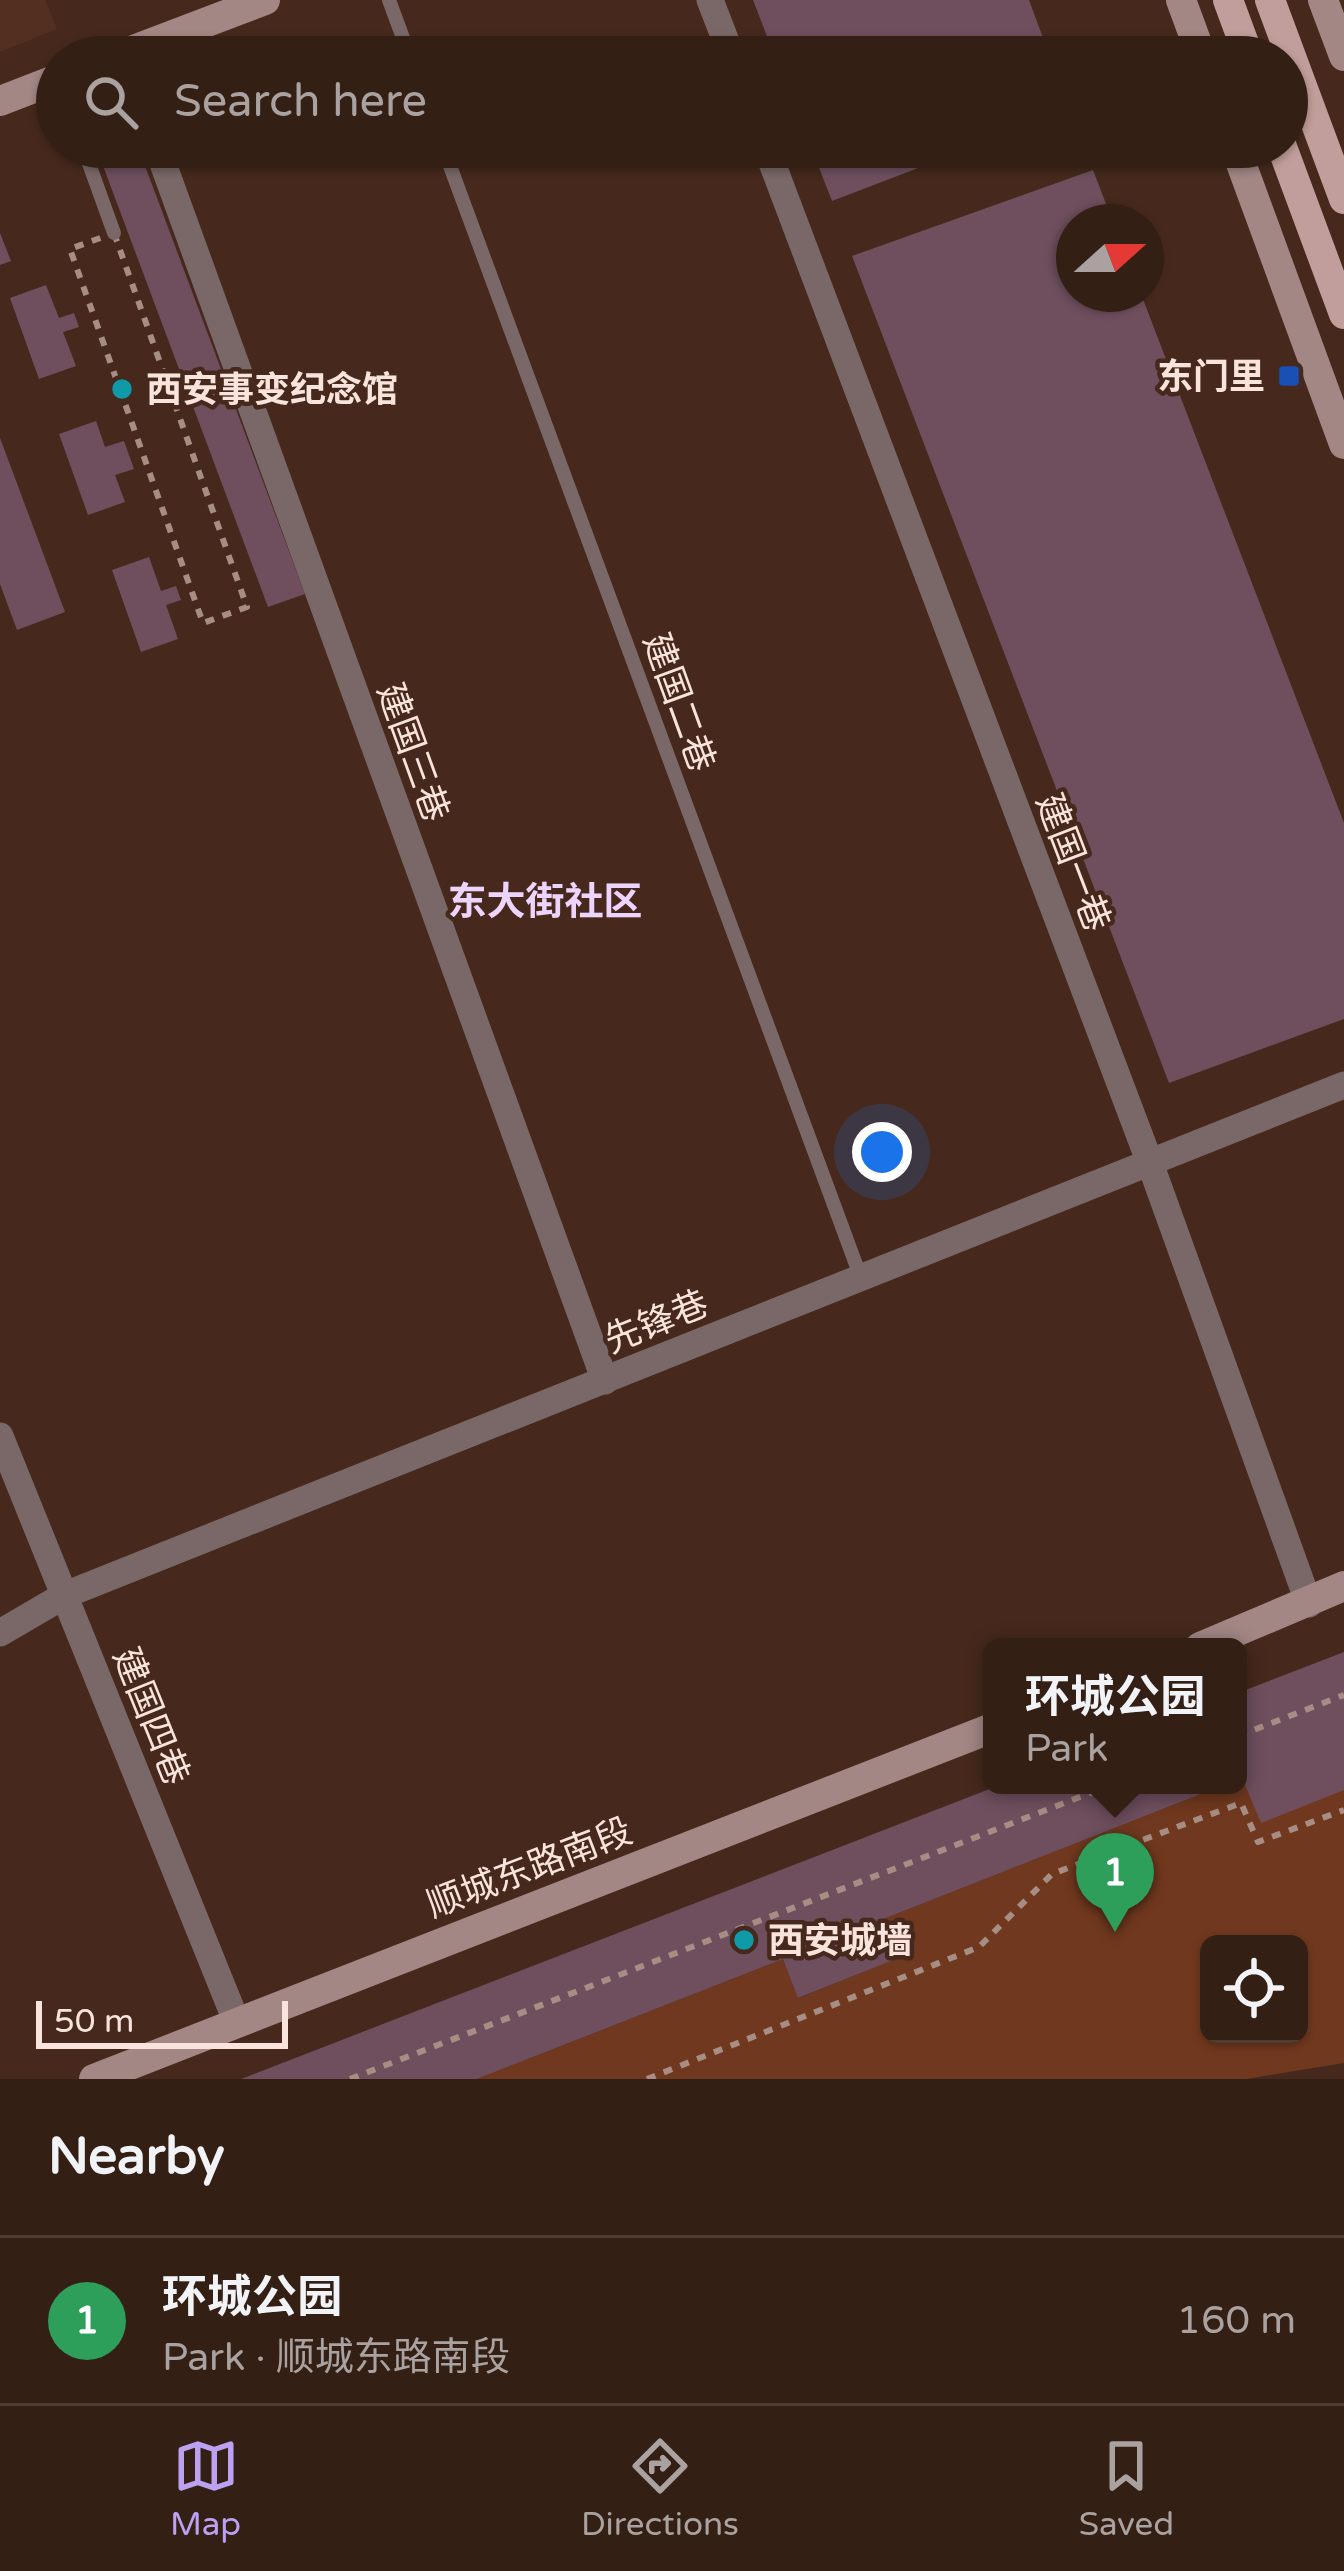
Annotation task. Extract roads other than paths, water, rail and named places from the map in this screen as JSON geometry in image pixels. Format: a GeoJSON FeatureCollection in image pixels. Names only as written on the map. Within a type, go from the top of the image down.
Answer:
{"type":"FeatureCollection","features":[{"type":"Feature","properties":{"kind":"main road"},"geometry":{"type":"LineString","coordinates":[[1228,0],[1242,36]]}},
{"type":"Feature","properties":{"kind":"main road"},"geometry":{"type":"LineString","coordinates":[[1270,0],[1283,36]]}},
{"type":"Feature","properties":{"kind":"main road"},"geometry":{"type":"LineString","coordinates":[[1308,102],[1344,199]]}},
{"type":"Feature","properties":{"kind":"main road"},"geometry":{"type":"LineString","coordinates":[[1290,168],[1344,314]]}},
{"type":"Feature","properties":{"kind":"street"},"geometry":{"type":"LineString","coordinates":[[172,36],[265,0]]}},
{"type":"Feature","properties":{"kind":"street"},"geometry":{"type":"LineString","coordinates":[[710,0],[724,36]]}},
{"type":"Feature","properties":{"kind":"street"},"geometry":{"type":"LineString","coordinates":[[1181,0],[1194,36]]}},
{"type":"Feature","properties":{"kind":"street"},"geometry":{"type":"LineString","coordinates":[[1323,0],[1344,56]]}},
{"type":"Feature","properties":{"kind":"street"},"geometry":{"type":"LineString","coordinates":[[0,101],[36,87]]}},
{"type":"Feature","properties":{"kind":"street","name":"建国三巷"},"geometry":{"type":"LineString","coordinates":[[165,168],[604,1381]]}},
{"type":"Feature","properties":{"kind":"street","name":"建国一巷"},"geometry":{"type":"LineString","coordinates":[[774,168],[1150,1163],[1309,1604]]}},
{"type":"Feature","properties":{"kind":"street"},"geometry":{"type":"LineString","coordinates":[[1243,168],[1344,443]]}},
{"type":"Feature","properties":{"kind":"street","name":"先锋巷"},"geometry":{"type":"LineString","coordinates":[[0,1633],[65,1595],[1344,1085]]}},
{"type":"Feature","properties":{"kind":"street","name":"建国四巷"},"geometry":{"type":"LineString","coordinates":[[0,1436],[237,2024]]}},
{"type":"Feature","properties":{"kind":"street"},"geometry":{"type":"LineString","coordinates":[[1223,1638],[1344,1586]]}},
{"type":"Feature","properties":{"kind":"street","name":"顺城东路南段"},"geometry":{"type":"LineString","coordinates":[[94,2079],[983,1732]]}},
{"type":"Feature","properties":{"kind":"lane"},"geometry":{"type":"LineString","coordinates":[[388,0],[402,36]]}},
{"type":"Feature","properties":{"kind":"lane"},"geometry":{"type":"LineString","coordinates":[[91,168],[114,233]]}},
{"type":"Feature","properties":{"kind":"lane","name":"建国二巷"},"geometry":{"type":"LineString","coordinates":[[451,168],[861,1278]]}},
{"type":"Feature","properties":{"kind":"place","name":"东门里"},"geometry":{"type":"Point","coordinates":[1289,376]}},
{"type":"Feature","properties":{"kind":"place","name":"西安事变纪念馆"},"geometry":{"type":"Point","coordinates":[122,389]}},
{"type":"Feature","properties":{"kind":"place","name":"环城公园"},"geometry":{"type":"Point","coordinates":[1115,1932]}},
{"type":"Feature","properties":{"kind":"place","name":"西安城墙"},"geometry":{"type":"Point","coordinates":[744,1940]}},
{"type":"Feature","properties":{"kind":"district","name":"东大街社区"},"geometry":{"type":"Point","coordinates":[545,901]}}]}
